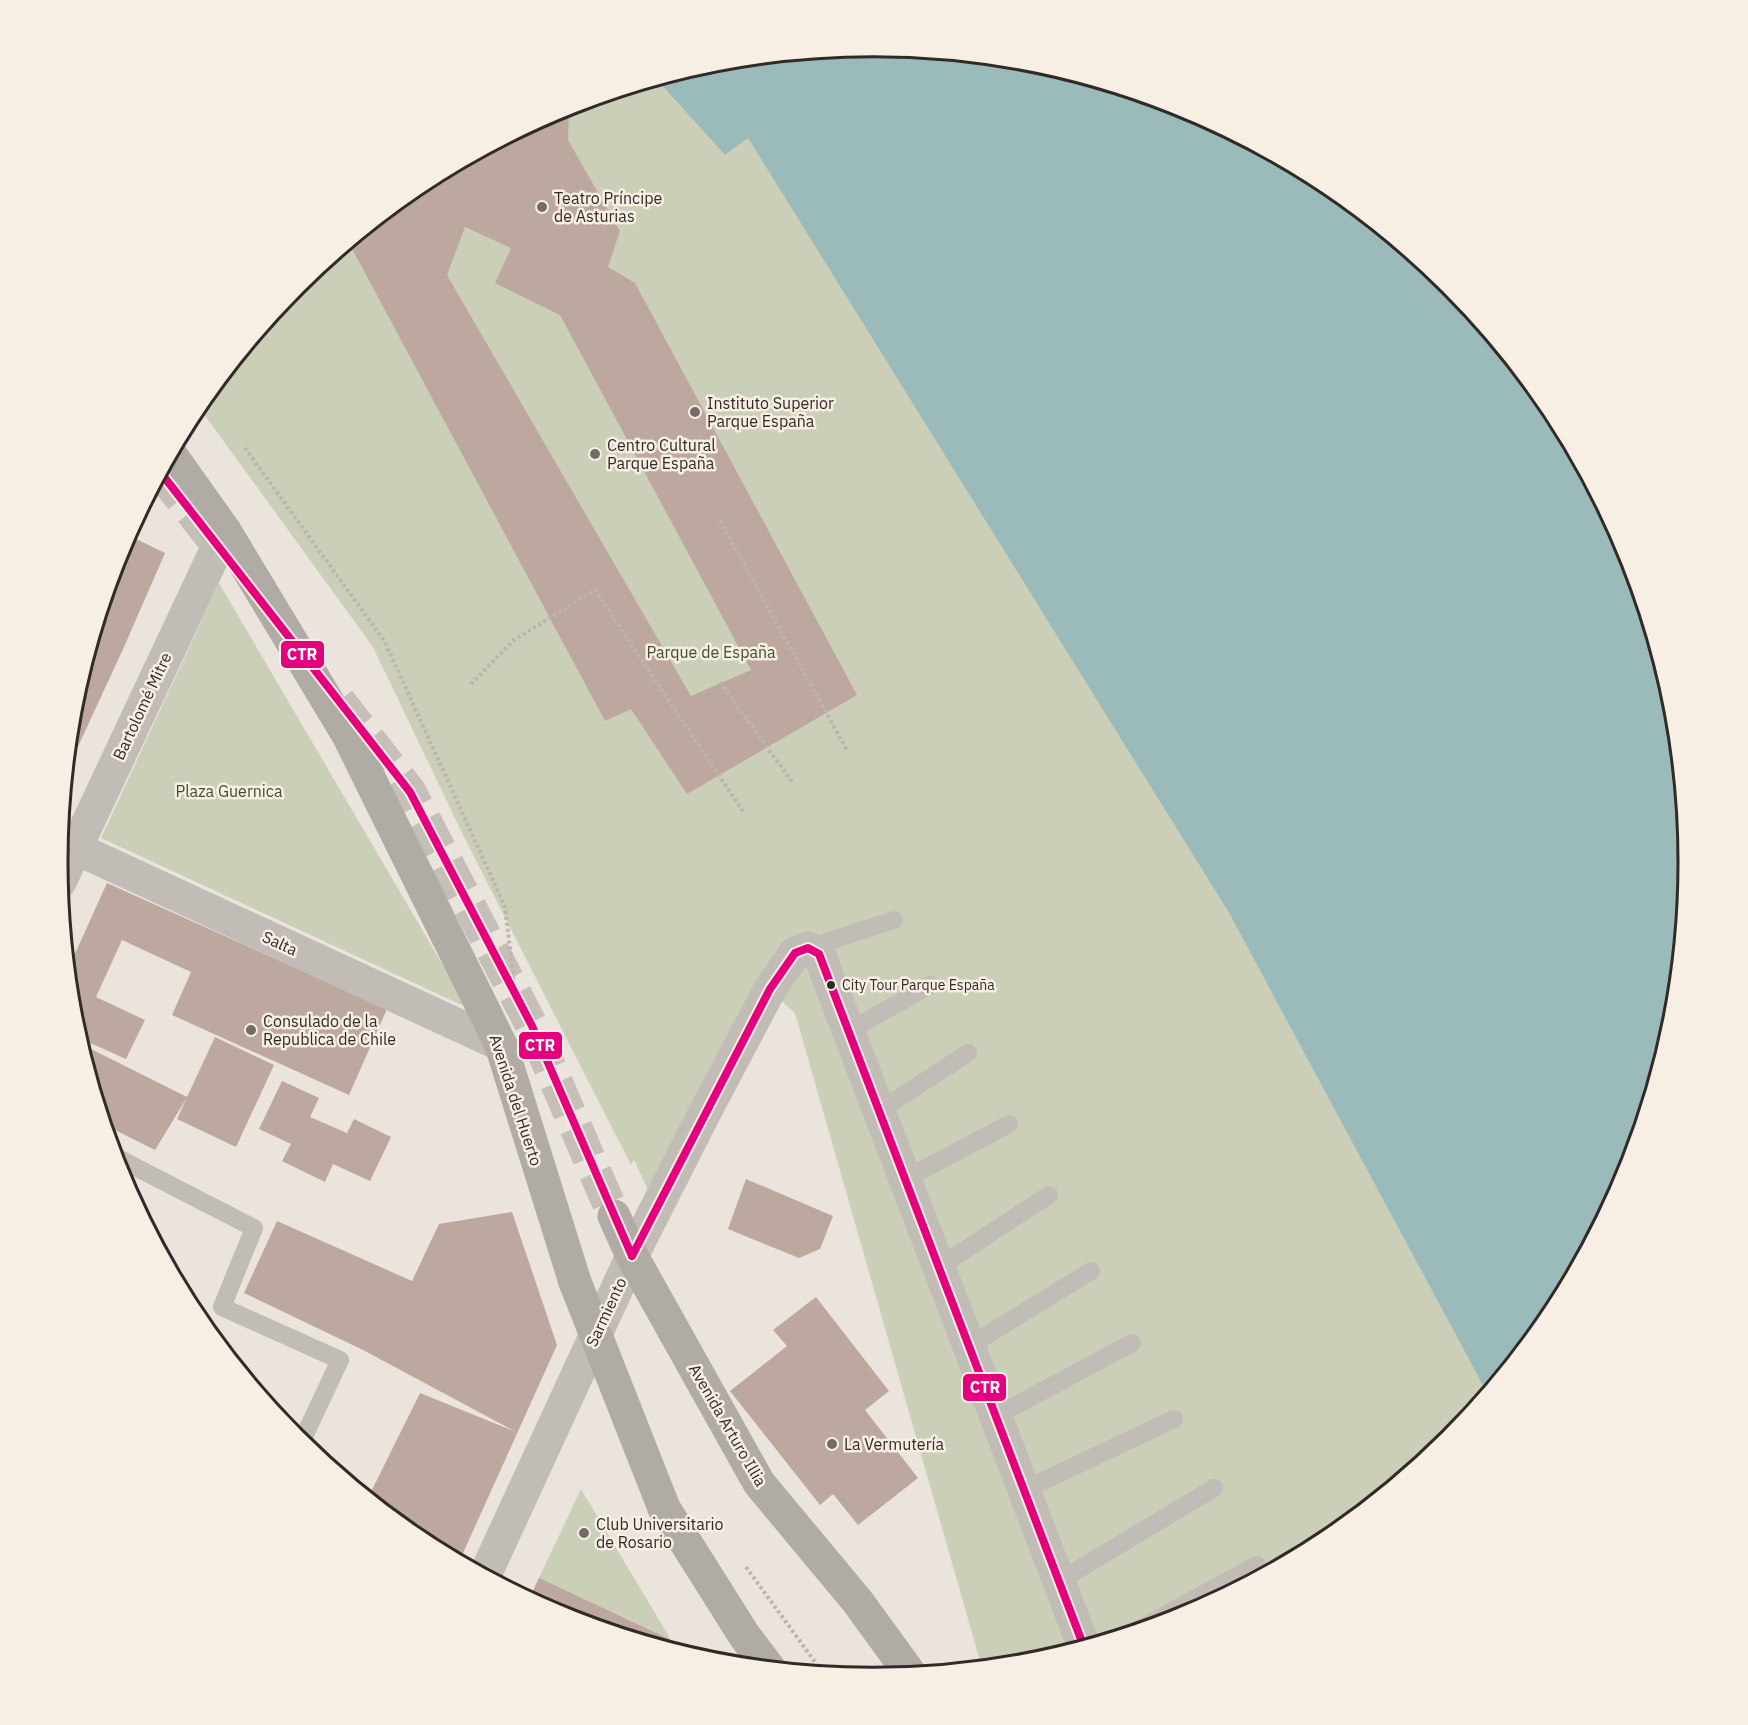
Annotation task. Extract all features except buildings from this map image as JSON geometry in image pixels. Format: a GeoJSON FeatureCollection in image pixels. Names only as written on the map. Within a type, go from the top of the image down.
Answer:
{"type":"FeatureCollection","features":[{"type":"Feature","properties":{"kind":"main road","name":"Avenida del Huerto"},"geometry":{"type":"LineString","coordinates":[[175,462],[225,531],[348,735],[501,1045],[575,1282],[664,1508],[744,1635],[763,1660]]}},
{"type":"Feature","properties":{"kind":"main road","name":"Avenida Arturo Illia"},"geometry":{"type":"LineString","coordinates":[[614,1216],[632,1256],[759,1483],[858,1602],[905,1667]]}},
{"type":"Feature","properties":{"kind":"street","name":"Bartolomé Mitre"},"geometry":{"type":"LineString","coordinates":[[69,843],[225,531]]}},
{"type":"Feature","properties":{"kind":"street","name":"Salta"},"geometry":{"type":"LineString","coordinates":[[69,844],[501,1045]]}},
{"type":"Feature","properties":{"kind":"street","name":"Sarmiento"},"geometry":{"type":"LineString","coordinates":[[488,1569],[632,1256],[770,989],[795,953],[808,948]]}},
{"type":"Feature","properties":{"kind":"street"},"geometry":{"type":"LineString","coordinates":[[808,948],[819,954],[1082,1641]]}},
{"type":"Feature","properties":{"kind":"lane"},"geometry":{"type":"LineString","coordinates":[[808,948],[894,920]]}},
{"type":"Feature","properties":{"kind":"lane"},"geometry":{"type":"LineString","coordinates":[[849,1031],[930,985]]}},
{"type":"Feature","properties":{"kind":"lane"},"geometry":{"type":"LineString","coordinates":[[879,1112],[968,1053]]}},
{"type":"Feature","properties":{"kind":"lane"},"geometry":{"type":"LineString","coordinates":[[905,1179],[1009,1124]]}},
{"type":"Feature","properties":{"kind":"lane"},"geometry":{"type":"LineString","coordinates":[[127,1163],[255,1228],[222,1306],[340,1360],[306,1433]]}},
{"type":"Feature","properties":{"kind":"lane"},"geometry":{"type":"LineString","coordinates":[[939,1267],[1049,1195]]}},
{"type":"Feature","properties":{"kind":"lane"},"geometry":{"type":"LineString","coordinates":[[969,1346],[1091,1271]]}},
{"type":"Feature","properties":{"kind":"lane"},"geometry":{"type":"LineString","coordinates":[[996,1416],[1132,1342]]}},
{"type":"Feature","properties":{"kind":"lane"},"geometry":{"type":"LineString","coordinates":[[1024,1490],[1174,1419]]}},
{"type":"Feature","properties":{"kind":"lane"},"geometry":{"type":"LineString","coordinates":[[1059,1581],[1214,1488]]}},
{"type":"Feature","properties":{"kind":"lane"},"geometry":{"type":"LineString","coordinates":[[1215,1592],[1257,1565]]}},
{"type":"Feature","properties":{"kind":"path"},"geometry":{"type":"LineString","coordinates":[[245,448],[385,642],[505,907],[514,983],[522,1004]]}},
{"type":"Feature","properties":{"kind":"path"},"geometry":{"type":"LineString","coordinates":[[720,521],[847,750]]}},
{"type":"Feature","properties":{"kind":"path"},"geometry":{"type":"LineString","coordinates":[[471,684],[514,640],[595,590],[744,813]]}},
{"type":"Feature","properties":{"kind":"path"},"geometry":{"type":"LineString","coordinates":[[720,682],[793,783]]}},
{"type":"Feature","properties":{"kind":"path"},"geometry":{"type":"LineString","coordinates":[[741,1561],[818,1666]]}},
{"type":"Feature","properties":{"kind":"green space","name":"Parque de España"},"geometry":{"type":"Polygon","coordinates":[[[662,85],[725,155],[748,137],[1229,913],[1484,1388],[1444,1432],[1364,1502],[1277,1560],[1182,1607],[1133,1625],[1082,1641],[1031,1653],[980,1661],[795,1013],[757,980],[649,1192],[634,1160],[631,1165],[464,837],[373,647],[204,415],[235,372],[268,331],[304,293],[384,223],[471,165],[566,118],[662,85]]]}},
{"type":"Feature","properties":{"kind":"green space","name":"Plaza Guernica"},"geometry":{"type":"Polygon","coordinates":[[[219,583],[468,1008],[101,838],[219,583]]]}},
{"type":"Feature","properties":{"kind":"green space","name":"Club Universitario de Rosario"},"geometry":{"type":"Polygon","coordinates":[[[581,1489],[673,1643],[615,1625],[532,1592],[581,1489]]]}},
{"type":"Feature","properties":{"kind":"water"},"geometry":{"type":"Polygon","coordinates":[[[874,57],[927,59],[1031,72],[1082,84],[1133,100],[1182,118],[1277,165],[1364,223],[1444,293],[1480,331],[1544,415],[1572,460],[1618,554],[1637,604],[1664,705],[1673,757],[1678,810],[1678,915],[1673,968],[1664,1020],[1637,1121],[1618,1171],[1572,1265],[1544,1310],[1484,1388],[1229,913],[748,138],[725,155],[662,85],[717,72],[769,64],[874,57]]]}},
{"type":"Feature","properties":{"kind":"tunnel"},"geometry":{"type":"LineString","coordinates":[[166,479],[215,542]]}},
{"type":"Feature","properties":{"kind":"tunnel"},"geometry":{"type":"LineString","coordinates":[[339,701],[410,792],[532,1026],[614,1216]]}},
{"type":"Feature","properties":{"kind":"transit line","name":"CTR"},"geometry":{"type":"LineString","coordinates":[[166,479],[410,792],[532,1026],[632,1256]]}},
{"type":"Feature","properties":{"kind":"transit line","name":"CTR"},"geometry":{"type":"LineString","coordinates":[[632,1256],[770,989],[795,953],[808,948],[819,954],[1082,1641]]}},
{"type":"Feature","properties":{"kind":"place","name":"Teatro Príncipe de Asturias"},"geometry":{"type":"Point","coordinates":[542,207]}},
{"type":"Feature","properties":{"kind":"place","name":"Instituto Superior Parque España"},"geometry":{"type":"Point","coordinates":[695,412]}},
{"type":"Feature","properties":{"kind":"place","name":"Centro Cultural Parque España"},"geometry":{"type":"Point","coordinates":[595,454]}},
{"type":"Feature","properties":{"kind":"place","name":"City Tour Parque España"},"geometry":{"type":"Point","coordinates":[831,985]}},
{"type":"Feature","properties":{"kind":"place","name":"Consulado de la Republica de Chile"},"geometry":{"type":"Point","coordinates":[251,1030]}},
{"type":"Feature","properties":{"kind":"place","name":"La Vermutería"},"geometry":{"type":"Point","coordinates":[832,1444]}},
{"type":"Feature","properties":{"kind":"place","name":"Club Universitario de Rosario"},"geometry":{"type":"Point","coordinates":[584,1533]}}]}
